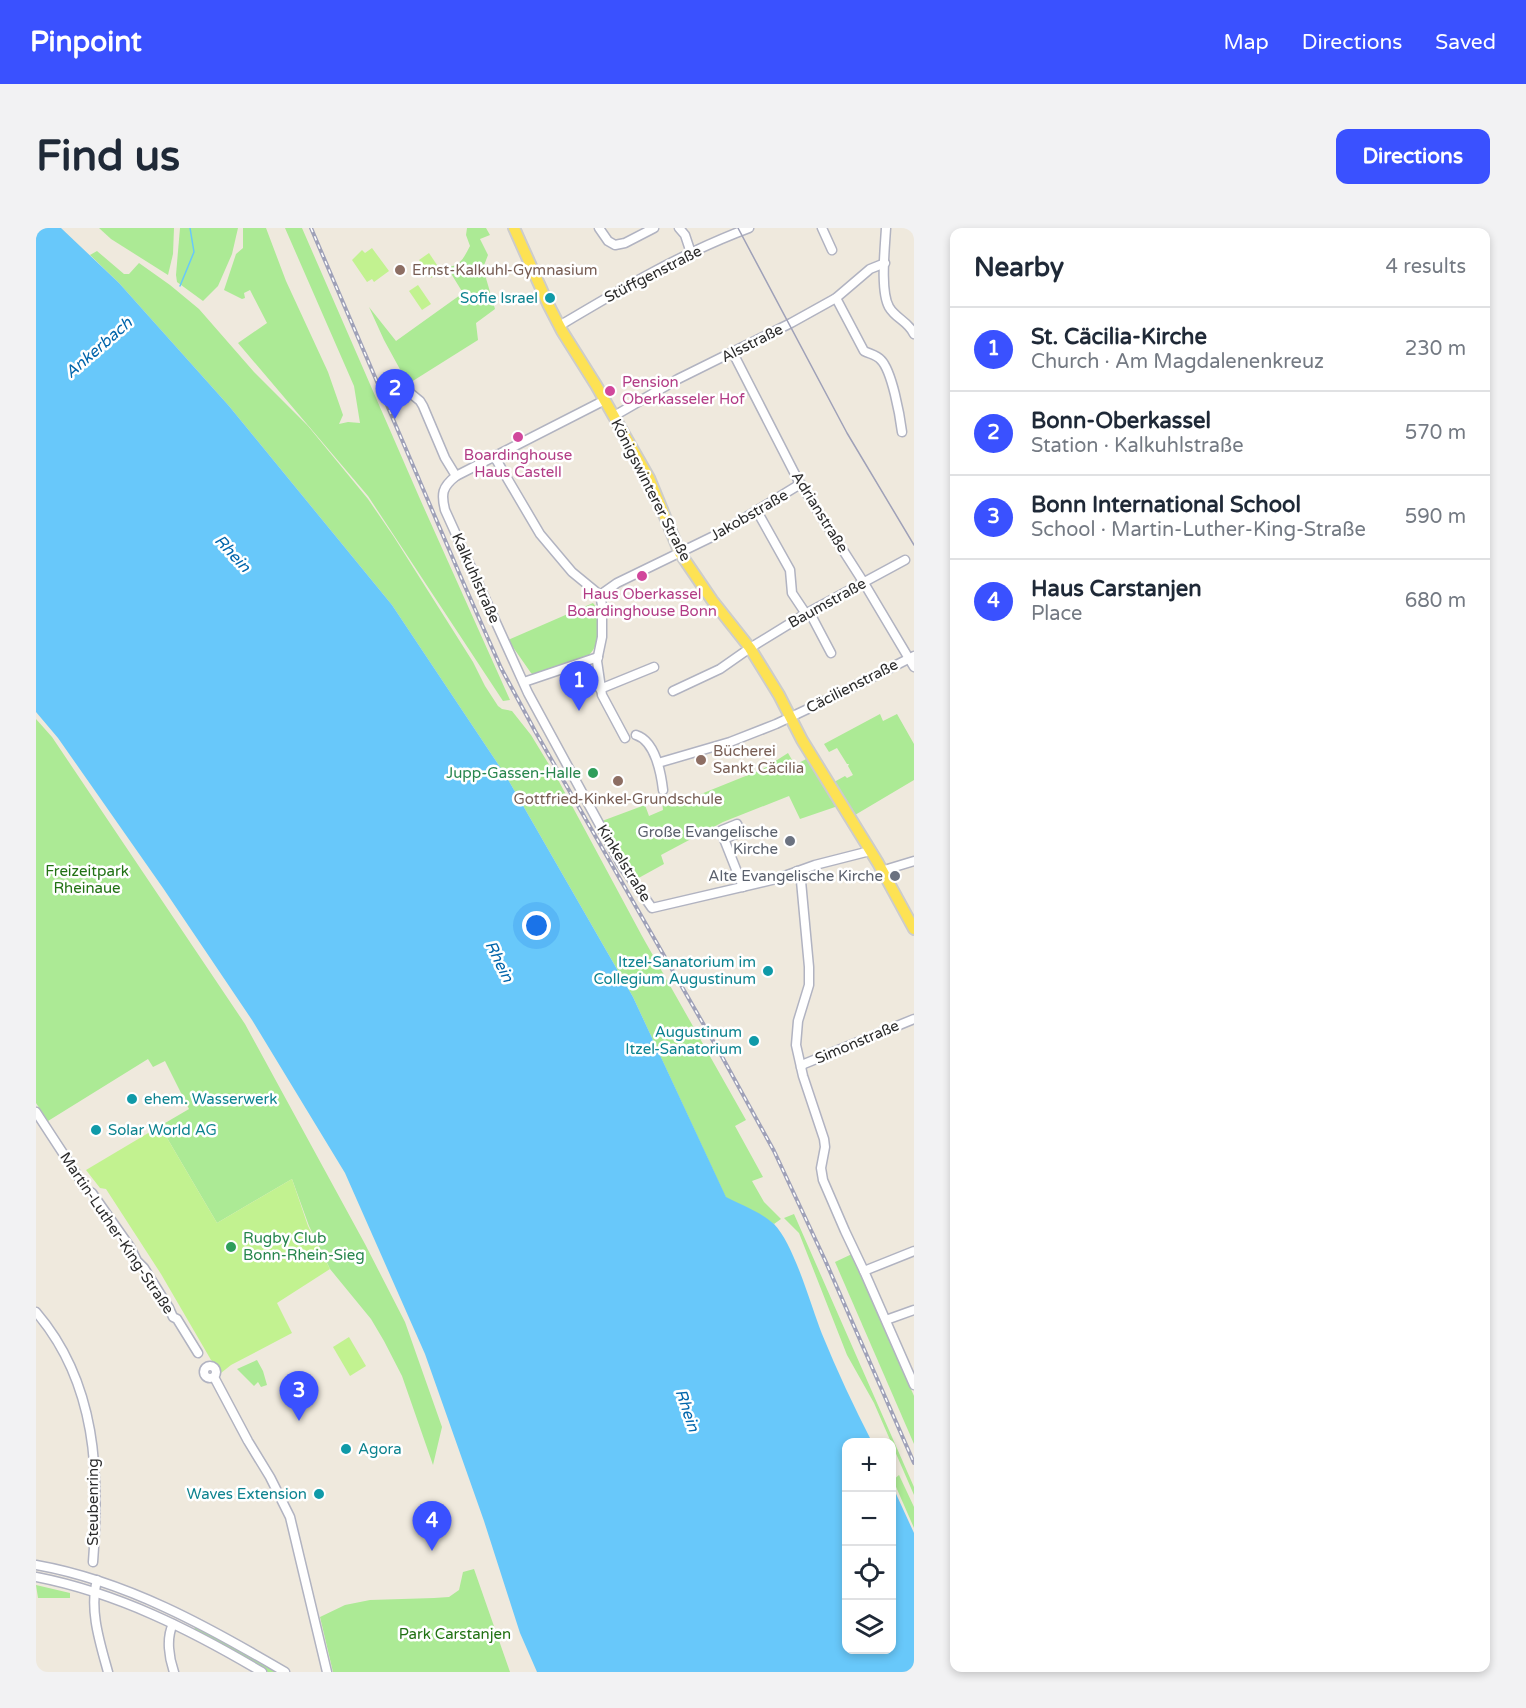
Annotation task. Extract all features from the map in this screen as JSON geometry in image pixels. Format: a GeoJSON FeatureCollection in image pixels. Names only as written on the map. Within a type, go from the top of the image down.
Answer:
{"type":"FeatureCollection","features":[{"type":"Feature","properties":{"kind":"main road","name":"Königswinterer Straße"},"geometry":{"type":"LineString","coordinates":[[514,228],[559,326],[605,400],[649,478],[680,553],[712,600],[750,648],[870,850],[914,929]]}},
{"type":"Feature","properties":{"kind":"street"},"geometry":{"type":"LineString","coordinates":[[599,228],[608,241],[615,245],[654,228]]}},
{"type":"Feature","properties":{"kind":"street"},"geometry":{"type":"LineString","coordinates":[[679,228],[685,236],[691,253]]}},
{"type":"Feature","properties":{"kind":"street","name":"Stüffgenstraße"},"geometry":{"type":"LineString","coordinates":[[559,326],[634,282],[691,253],[749,228]]}},
{"type":"Feature","properties":{"kind":"street"},"geometry":{"type":"LineString","coordinates":[[822,228],[832,250]]}},
{"type":"Feature","properties":{"kind":"street"},"geometry":{"type":"LineString","coordinates":[[886,228],[885,298],[894,312],[913,328]]}},
{"type":"Feature","properties":{"kind":"street","name":"Alsstraße"},"geometry":{"type":"LineString","coordinates":[[614,416],[670,384],[836,298],[870,269],[885,263]]}},
{"type":"Feature","properties":{"kind":"street"},"geometry":{"type":"LineString","coordinates":[[836,298],[864,351],[875,355],[883,362],[891,379],[902,432]]}},
{"type":"Feature","properties":{"kind":"street","name":"Adrianstraße"},"geometry":{"type":"LineString","coordinates":[[733,352],[802,485],[911,657],[914,667]]}},
{"type":"Feature","properties":{"kind":"street"},"geometry":{"type":"LineString","coordinates":[[399,396],[409,392],[420,401],[445,458],[456,476],[605,400]]}},
{"type":"Feature","properties":{"kind":"street"},"geometry":{"type":"LineString","coordinates":[[494,456],[540,534],[572,572],[600,595],[602,605],[602,637],[598,657],[600,689],[625,738]]}},
{"type":"Feature","properties":{"kind":"street","name":"Kalkuhlstraße"},"geometry":{"type":"LineString","coordinates":[[456,476],[445,487],[441,495],[445,510],[507,650],[524,682]]}},
{"type":"Feature","properties":{"kind":"street","name":"Jakobstraße"},"geometry":{"type":"LineString","coordinates":[[600,595],[616,583],[680,553],[802,485]]}},
{"type":"Feature","properties":{"kind":"street"},"geometry":{"type":"LineString","coordinates":[[757,511],[790,570],[792,593],[807,614],[812,617],[831,653]]}},
{"type":"Feature","properties":{"kind":"street","name":"Baumstraße"},"geometry":{"type":"LineString","coordinates":[[673,692],[720,669],[807,614],[905,560]]}},
{"type":"Feature","properties":{"kind":"street"},"geometry":{"type":"LineString","coordinates":[[524,682],[598,657]]}},
{"type":"Feature","properties":{"kind":"street","name":"Cäcilienstraße"},"geometry":{"type":"LineString","coordinates":[[658,763],[730,742],[791,717],[911,657]]}},
{"type":"Feature","properties":{"kind":"street"},"geometry":{"type":"LineString","coordinates":[[600,689],[654,667]]}},
{"type":"Feature","properties":{"kind":"street","name":"Kinkelstraße"},"geometry":{"type":"LineString","coordinates":[[524,682],[621,864],[652,908],[776,879],[870,850]]}},
{"type":"Feature","properties":{"kind":"street"},"geometry":{"type":"LineString","coordinates":[[636,735],[644,738],[658,763],[663,790]]}},
{"type":"Feature","properties":{"kind":"street"},"geometry":{"type":"LineString","coordinates":[[724,839],[744,887]]}},
{"type":"Feature","properties":{"kind":"street"},"geometry":{"type":"LineString","coordinates":[[882,871],[914,861]]}},
{"type":"Feature","properties":{"kind":"street"},"geometry":{"type":"LineString","coordinates":[[797,871],[801,881],[809,985],[795,1037],[801,1067],[824,1139],[825,1147],[821,1168],[823,1180],[844,1232],[864,1271],[914,1385]]}},
{"type":"Feature","properties":{"kind":"street","name":"Simonstraße"},"geometry":{"type":"LineString","coordinates":[[801,1067],[914,1018]]}},
{"type":"Feature","properties":{"kind":"street","name":"Martin-Luther-King-Straße"},"geometry":{"type":"LineString","coordinates":[[36,1112],[87,1190],[92,1193],[130,1247],[198,1353]]}},
{"type":"Feature","properties":{"kind":"street"},"geometry":{"type":"LineString","coordinates":[[864,1271],[914,1251]]}},
{"type":"Feature","properties":{"kind":"street"},"geometry":{"type":"LineString","coordinates":[[886,1320],[914,1310]]}},
{"type":"Feature","properties":{"kind":"street","name":"Steubenring"},"geometry":{"type":"LineString","coordinates":[[36,1312],[53,1335],[70,1365],[90,1424],[97,1495],[93,1562]]}},
{"type":"Feature","properties":{"kind":"street"},"geometry":{"type":"LineString","coordinates":[[214,1377],[290,1517],[327,1672]]}},
{"type":"Feature","properties":{"kind":"street"},"geometry":{"type":"LineString","coordinates":[[36,1565],[97,1580],[134,1593],[185,1616],[285,1672]]}},
{"type":"Feature","properties":{"kind":"street"},"geometry":{"type":"LineString","coordinates":[[36,1577],[82,1588],[131,1605],[173,1624],[262,1672]]}},
{"type":"Feature","properties":{"kind":"street"},"geometry":{"type":"LineString","coordinates":[[82,1588],[85,1577]]}},
{"type":"Feature","properties":{"kind":"street"},"geometry":{"type":"LineString","coordinates":[[97,1580],[93,1598],[108,1672]]}},
{"type":"Feature","properties":{"kind":"street"},"geometry":{"type":"LineString","coordinates":[[170,1609],[173,1624]]}},
{"type":"Feature","properties":{"kind":"street"},"geometry":{"type":"LineString","coordinates":[[174,1672],[170,1654],[170,1631],[173,1624],[185,1616]]}},
{"type":"Feature","properties":{"kind":"green space"},"geometry":{"type":"Polygon","coordinates":[[[99,228],[174,228],[173,254],[168,275],[111,239],[99,228]]]}},
{"type":"Feature","properties":{"kind":"green space"},"geometry":{"type":"Polygon","coordinates":[[[180,228],[238,228],[232,254],[218,286],[203,301],[177,282],[180,228]]]}},
{"type":"Feature","properties":{"kind":"green space"},"geometry":{"type":"Polygon","coordinates":[[[243,228],[266,228],[286,281],[328,372],[343,415],[339,424],[360,423],[354,386],[285,228],[302,228],[510,700],[503,701],[368,496],[238,343],[267,323],[250,290],[244,293],[245,298],[242,299],[224,290],[236,254],[243,248],[243,228]]]}},
{"type":"Feature","properties":{"kind":"green space"},"geometry":{"type":"Polygon","coordinates":[[[467,228],[486,228],[490,235],[480,239],[488,255],[483,268],[495,309],[476,323],[478,340],[408,384],[369,307],[396,341],[463,293],[447,267],[459,263],[470,246],[466,235],[467,228]]]}},
{"type":"Feature","properties":{"kind":"green space"},"geometry":{"type":"Polygon","coordinates":[[[372,248],[389,271],[374,282],[372,279],[367,282],[352,260],[362,250],[365,253],[372,248]]]}},
{"type":"Feature","properties":{"kind":"green space"},"geometry":{"type":"Polygon","coordinates":[[[97,251],[124,274],[129,274],[139,263],[199,309],[254,372],[308,426],[368,499],[473,662],[498,706],[512,711],[531,735],[556,776],[642,936],[746,1120],[735,1126],[763,1177],[752,1181],[764,1202],[781,1219],[774,1224],[726,1198],[633,997],[506,776],[392,605],[229,406],[119,283],[90,255],[97,251]]]}},
{"type":"Feature","properties":{"kind":"green space"},"geometry":{"type":"Polygon","coordinates":[[[429,253],[441,271],[431,278],[419,260],[429,253]]]}},
{"type":"Feature","properties":{"kind":"green space"},"geometry":{"type":"Polygon","coordinates":[[[418,285],[431,304],[422,310],[409,291],[418,285]]]}},
{"type":"Feature","properties":{"kind":"green space"},"geometry":{"type":"Polygon","coordinates":[[[593,603],[596,607],[598,632],[596,644],[589,655],[534,675],[531,673],[508,640],[593,603]]]}},
{"type":"Feature","properties":{"kind":"green space"},"geometry":{"type":"Polygon","coordinates":[[[880,714],[883,721],[897,714],[914,744],[914,780],[855,815],[834,782],[845,776],[847,778],[853,775],[849,764],[837,748],[829,752],[824,744],[880,714]]]}},
{"type":"Feature","properties":{"kind":"green space","name":"Freizeitpark Rheinaue"},"geometry":{"type":"Polygon","coordinates":[[[36,719],[52,737],[245,1024],[365,1244],[405,1322],[442,1427],[433,1465],[402,1376],[371,1319],[330,1269],[309,1226],[292,1179],[217,1223],[160,1126],[189,1109],[165,1061],[153,1067],[148,1059],[48,1121],[36,1103],[36,719]]]}},
{"type":"Feature","properties":{"kind":"green space"},"geometry":{"type":"Polygon","coordinates":[[[788,753],[795,765],[808,758],[838,806],[800,819],[789,796],[723,822],[661,855],[664,864],[635,880],[602,821],[645,805],[649,816],[663,810],[662,799],[696,796],[763,769],[788,753]]]}},
{"type":"Feature","properties":{"kind":"green space","name":"Rugby Club Bonn-Rhein-Sieg"},"geometry":{"type":"Polygon","coordinates":[[[160,1126],[217,1223],[292,1179],[308,1226],[330,1269],[277,1303],[292,1333],[231,1365],[221,1373],[106,1189],[100,1188],[86,1170],[160,1126]]]}},
{"type":"Feature","properties":{"kind":"green space"},"geometry":{"type":"Polygon","coordinates":[[[794,1214],[892,1438],[889,1438],[874,1403],[847,1355],[799,1233],[784,1218],[794,1214]]]}},
{"type":"Feature","properties":{"kind":"green space"},"geometry":{"type":"Polygon","coordinates":[[[852,1254],[914,1396],[914,1444],[835,1262],[852,1254]]]}},
{"type":"Feature","properties":{"kind":"green space"},"geometry":{"type":"Polygon","coordinates":[[[349,1337],[366,1366],[350,1376],[333,1347],[349,1337]]]}},
{"type":"Feature","properties":{"kind":"green space"},"geometry":{"type":"Polygon","coordinates":[[[257,1360],[267,1385],[261,1387],[258,1382],[254,1386],[237,1369],[257,1360]]]}},
{"type":"Feature","properties":{"kind":"green space"},"geometry":{"type":"Polygon","coordinates":[[[896,1446],[914,1487],[914,1495],[896,1454],[896,1446]]]}},
{"type":"Feature","properties":{"kind":"green space"},"geometry":{"type":"Polygon","coordinates":[[[899,1475],[914,1507],[914,1528],[896,1487],[896,1478],[899,1475]]]}},
{"type":"Feature","properties":{"kind":"green space","name":"Park Carstanjen"},"geometry":{"type":"Polygon","coordinates":[[[474,1569],[510,1672],[333,1672],[320,1617],[345,1605],[370,1600],[449,1597],[459,1590],[463,1572],[474,1569]]]}},
{"type":"Feature","properties":{"kind":"green space"},"geometry":{"type":"Polygon","coordinates":[[[36,1585],[70,1593],[70,1598],[38,1598],[36,1585]]]}},
{"type":"Feature","properties":{"kind":"green space"},"geometry":{"type":"Polygon","coordinates":[[[197,1625],[280,1672],[268,1672],[193,1631],[197,1625]]]}},
{"type":"Feature","properties":{"kind":"water","name":"Rhein"},"geometry":{"type":"Polygon","coordinates":[[[36,228],[61,228],[119,283],[229,406],[392,605],[506,776],[633,997],[726,1197],[757,1212],[774,1224],[781,1233],[795,1260],[828,1348],[870,1438],[842,1438],[842,1654],[896,1654],[896,1494],[914,1533],[914,1672],[537,1672],[520,1633],[484,1521],[425,1354],[345,1173],[252,1020],[58,738],[36,712],[36,228]]]}},
{"type":"Feature","properties":{"kind":"waterway","name":"Ankerbach"},"geometry":{"type":"LineString","coordinates":[[180,286],[194,252],[190,228]]}},
{"type":"Feature","properties":{"kind":"tram line"},"geometry":{"type":"LineString","coordinates":[[738,228],[847,433],[914,545]]}},
{"type":"Feature","properties":{"kind":"railway"},"geometry":{"type":"LineString","coordinates":[[311,228],[501,668],[774,1151],[825,1260],[914,1463]]}},
{"type":"Feature","properties":{"kind":"place","name":"Ernst-Kalkuhl-Gymnasium"},"geometry":{"type":"Point","coordinates":[400,270]}},
{"type":"Feature","properties":{"kind":"place","name":"Sofie Israel"},"geometry":{"type":"Point","coordinates":[550,298]}},
{"type":"Feature","properties":{"kind":"place","name":"Pension Oberkasseler Hof"},"geometry":{"type":"Point","coordinates":[610,391]}},
{"type":"Feature","properties":{"kind":"place","name":"Bonn-Oberkassel"},"geometry":{"type":"Point","coordinates":[395,419]}},
{"type":"Feature","properties":{"kind":"place","name":"Boardinghouse Haus Castell"},"geometry":{"type":"Point","coordinates":[518,437]}},
{"type":"Feature","properties":{"kind":"place","name":"Haus Oberkassel Boardinghouse Bonn"},"geometry":{"type":"Point","coordinates":[642,576]}},
{"type":"Feature","properties":{"kind":"place","name":"St. Cäcilia-Kirche"},"geometry":{"type":"Point","coordinates":[579,711]}},
{"type":"Feature","properties":{"kind":"place","name":"Bücherei Sankt Cäcilia"},"geometry":{"type":"Point","coordinates":[701,760]}},
{"type":"Feature","properties":{"kind":"place","name":"Jupp-Gassen-Halle"},"geometry":{"type":"Point","coordinates":[593,773]}},
{"type":"Feature","properties":{"kind":"place","name":"Gottfried-Kinkel-Grundschule"},"geometry":{"type":"Point","coordinates":[618,781]}},
{"type":"Feature","properties":{"kind":"place","name":"Große Evangelische Kirche"},"geometry":{"type":"Point","coordinates":[790,841]}},
{"type":"Feature","properties":{"kind":"place","name":"Alte Evangelische Kirche"},"geometry":{"type":"Point","coordinates":[895,876]}},
{"type":"Feature","properties":{"kind":"place","name":"Itzel-Sanatorium im Collegium Augustinum"},"geometry":{"type":"Point","coordinates":[768,971]}},
{"type":"Feature","properties":{"kind":"place","name":"Augustinum Itzel-Sanatorium"},"geometry":{"type":"Point","coordinates":[754,1041]}},
{"type":"Feature","properties":{"kind":"place","name":"ehem. Wasserwerk"},"geometry":{"type":"Point","coordinates":[132,1099]}},
{"type":"Feature","properties":{"kind":"place","name":"Solar World AG"},"geometry":{"type":"Point","coordinates":[96,1130]}},
{"type":"Feature","properties":{"kind":"place","name":"Rugby Club Bonn-Rhein-Sieg"},"geometry":{"type":"Point","coordinates":[231,1247]}},
{"type":"Feature","properties":{"kind":"place","name":"Bonn International School"},"geometry":{"type":"Point","coordinates":[299,1421]}},
{"type":"Feature","properties":{"kind":"place","name":"Agora"},"geometry":{"type":"Point","coordinates":[346,1449]}},
{"type":"Feature","properties":{"kind":"place","name":"Waves Extension"},"geometry":{"type":"Point","coordinates":[319,1494]}},
{"type":"Feature","properties":{"kind":"place","name":"Haus Carstanjen"},"geometry":{"type":"Point","coordinates":[432,1551]}}]}
